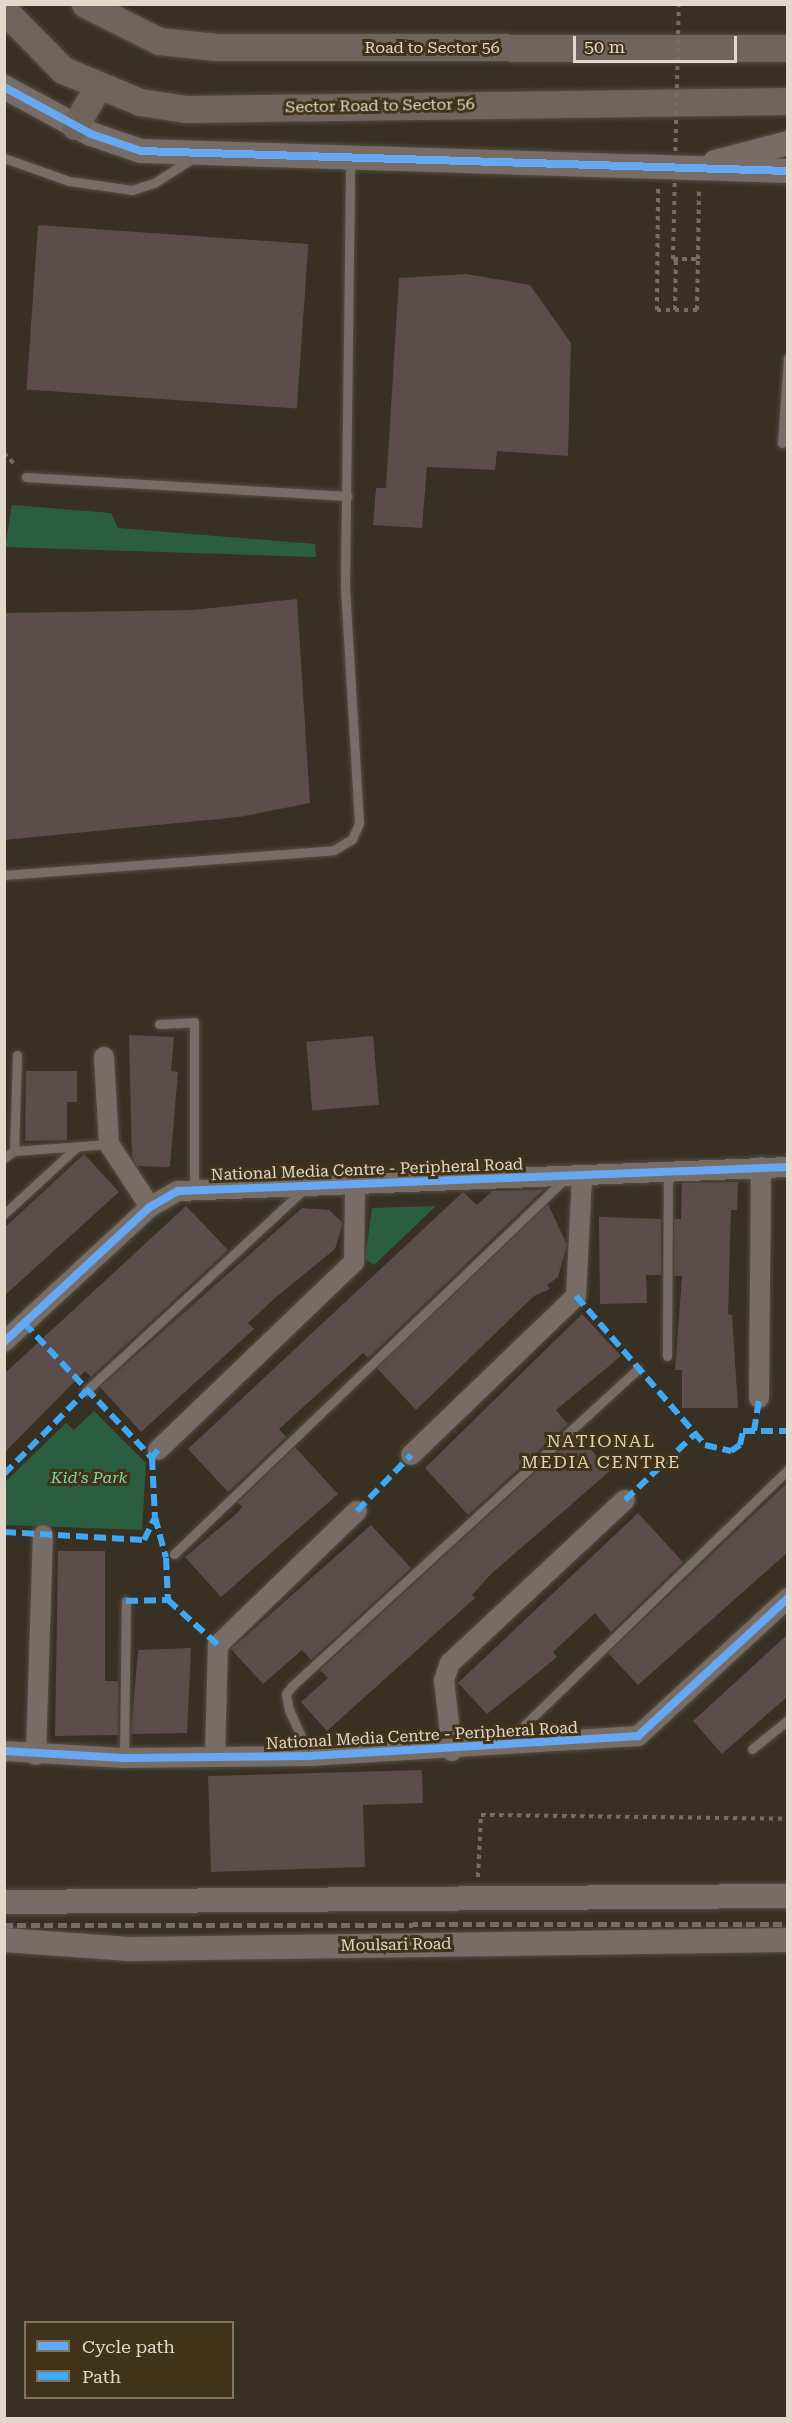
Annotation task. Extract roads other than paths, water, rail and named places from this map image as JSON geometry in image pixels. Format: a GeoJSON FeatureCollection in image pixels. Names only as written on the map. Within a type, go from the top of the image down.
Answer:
{"type":"FeatureCollection","features":[{"type":"Feature","properties":{"kind":"main road","name":"Road to Sector 56"},"geometry":{"type":"LineString","coordinates":[[85,4],[159,41],[217,47],[788,48]]}},
{"type":"Feature","properties":{"kind":"main road","name":"Sector Road to Sector 56"},"geometry":{"type":"LineString","coordinates":[[4,10],[63,70],[97,88],[186,109],[788,101]]}},
{"type":"Feature","properties":{"kind":"main road"},"geometry":{"type":"LineString","coordinates":[[75,126],[97,88]]}},
{"type":"Feature","properties":{"kind":"street"},"geometry":{"type":"LineString","coordinates":[[4,87],[75,126],[141,151],[351,160],[788,171]]}},
{"type":"Feature","properties":{"kind":"street"},"geometry":{"type":"LineString","coordinates":[[700,167],[788,143]]}},
{"type":"Feature","properties":{"kind":"street"},"geometry":{"type":"LineString","coordinates":[[104,1057],[109,1144],[150,1207]]}},
{"type":"Feature","properties":{"kind":"street"},"geometry":{"type":"LineString","coordinates":[[759,1398],[761,1167]]}},
{"type":"Feature","properties":{"kind":"street","name":"National Media Centre - Peripheral Road"},"geometry":{"type":"LineString","coordinates":[[4,1342],[150,1207],[178,1191],[355,1187],[788,1167]]}},
{"type":"Feature","properties":{"kind":"street"},"geometry":{"type":"LineString","coordinates":[[411,1455],[576,1296],[575,1177]]}},
{"type":"Feature","properties":{"kind":"street"},"geometry":{"type":"LineString","coordinates":[[158,1450],[354,1262],[355,1187]]}},
{"type":"Feature","properties":{"kind":"street"},"geometry":{"type":"LineString","coordinates":[[452,1751],[444,1680],[450,1664],[625,1500]]}},
{"type":"Feature","properties":{"kind":"street"},"geometry":{"type":"LineString","coordinates":[[215,1757],[218,1645],[357,1510]]}},
{"type":"Feature","properties":{"kind":"street"},"geometry":{"type":"LineString","coordinates":[[36,1755],[43,1535]]}},
{"type":"Feature","properties":{"kind":"street","name":"National Media Centre - Peripheral Road"},"geometry":{"type":"LineString","coordinates":[[4,1751],[36,1755],[124,1758],[310,1756],[452,1751],[638,1736],[788,1598]]}},
{"type":"Feature","properties":{"kind":"street"},"geometry":{"type":"LineString","coordinates":[[4,1902],[788,1896]]}},
{"type":"Feature","properties":{"kind":"street","name":"Moulsari Road"},"geometry":{"type":"LineString","coordinates":[[4,1940],[129,1949],[788,1940]]}},
{"type":"Feature","properties":{"kind":"lane"},"geometry":{"type":"LineString","coordinates":[[4,158],[69,181],[132,190],[154,183],[199,154]]}},
{"type":"Feature","properties":{"kind":"lane"},"geometry":{"type":"LineString","coordinates":[[4,874],[334,850],[352,839],[359,823],[345,584],[351,160]]}},
{"type":"Feature","properties":{"kind":"lane"},"geometry":{"type":"LineString","coordinates":[[788,358],[782,443],[788,438]]}},
{"type":"Feature","properties":{"kind":"lane"},"geometry":{"type":"LineString","coordinates":[[26,477],[347,496]]}},
{"type":"Feature","properties":{"kind":"lane"},"geometry":{"type":"LineString","coordinates":[[159,1024],[194,1022],[194,1189]]}},
{"type":"Feature","properties":{"kind":"lane"},"geometry":{"type":"LineString","coordinates":[[14,1151],[17,1055]]}},
{"type":"Feature","properties":{"kind":"lane"},"geometry":{"type":"LineString","coordinates":[[4,1158],[14,1151],[109,1144]]}},
{"type":"Feature","properties":{"kind":"lane"},"geometry":{"type":"LineString","coordinates":[[4,1214],[78,1146]]}},
{"type":"Feature","properties":{"kind":"lane"},"geometry":{"type":"LineString","coordinates":[[667,1356],[668,1172]]}},
{"type":"Feature","properties":{"kind":"lane"},"geometry":{"type":"LineString","coordinates":[[174,1554],[575,1177]]}},
{"type":"Feature","properties":{"kind":"lane"},"geometry":{"type":"LineString","coordinates":[[86,1390],[304,1189]]}},
{"type":"Feature","properties":{"kind":"lane"},"geometry":{"type":"LineString","coordinates":[[310,1756],[289,1710],[286,1694],[292,1686],[638,1369]]}},
{"type":"Feature","properties":{"kind":"lane"},"geometry":{"type":"LineString","coordinates":[[502,1747],[788,1470]]}},
{"type":"Feature","properties":{"kind":"lane"},"geometry":{"type":"LineString","coordinates":[[124,1758],[126,1601]]}},
{"type":"Feature","properties":{"kind":"lane"},"geometry":{"type":"LineString","coordinates":[[753,1749],[788,1720]]}},
{"type":"Feature","properties":{"kind":"railway"},"geometry":{"type":"LineString","coordinates":[[4,1925],[788,1924]]}},
{"type":"Feature","properties":{"kind":"district","name":"NATIONAL MEDIA CENTRE"},"geometry":{"type":"Point","coordinates":[601,1452]}},
{"type":"Feature","properties":{"kind":"park label","name":"Kid's Park"},"geometry":{"type":"Point","coordinates":[89,1478]}}]}
